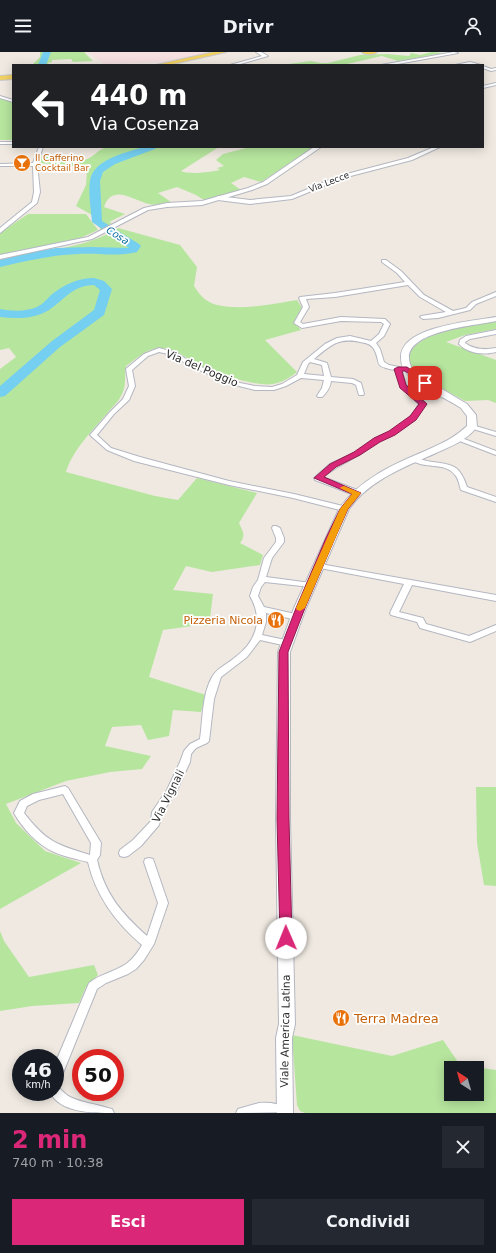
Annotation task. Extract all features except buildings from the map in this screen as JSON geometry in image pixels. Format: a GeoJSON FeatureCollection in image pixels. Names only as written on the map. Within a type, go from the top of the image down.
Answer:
{"type":"FeatureCollection","features":[{"type":"Feature","properties":{"kind":"main road"},"geometry":{"type":"LineString","coordinates":[[164,64],[223,52]]}},
{"type":"Feature","properties":{"kind":"main road"},"geometry":{"type":"LineString","coordinates":[[365,52],[374,52]]}},
{"type":"Feature","properties":{"kind":"main road"},"geometry":{"type":"LineString","coordinates":[[0,78],[12,77]]}},
{"type":"Feature","properties":{"kind":"main road"},"geometry":{"type":"LineString","coordinates":[[472,427],[472,417],[468,410],[453,399],[402,369],[406,350],[414,341],[426,334],[443,329],[496,319]]}},
{"type":"Feature","properties":{"kind":"main road","name":"Viale America Latina"},"geometry":{"type":"LineString","coordinates":[[285,1112],[284,1038],[287,1016],[283,819],[284,652],[297,617],[344,509],[357,493],[372,481],[414,459],[459,439],[472,427]]}},
{"type":"Feature","properties":{"kind":"street"},"geometry":{"type":"LineString","coordinates":[[236,64],[266,56],[258,52]]}},
{"type":"Feature","properties":{"kind":"street"},"geometry":{"type":"LineString","coordinates":[[443,56],[449,52]]}},
{"type":"Feature","properties":{"kind":"street"},"geometry":{"type":"LineString","coordinates":[[390,64],[456,53]]}},
{"type":"Feature","properties":{"kind":"street"},"geometry":{"type":"LineString","coordinates":[[464,64],[474,64]]}},
{"type":"Feature","properties":{"kind":"street"},"geometry":{"type":"LineString","coordinates":[[484,87],[496,84]]}},
{"type":"Feature","properties":{"kind":"street"},"geometry":{"type":"LineString","coordinates":[[0,97],[12,100]]}},
{"type":"Feature","properties":{"kind":"street"},"geometry":{"type":"LineString","coordinates":[[0,143],[12,143]]}},
{"type":"Feature","properties":{"kind":"street"},"geometry":{"type":"LineString","coordinates":[[0,230],[34,203],[37,192],[35,164],[41,148]]}},
{"type":"Feature","properties":{"kind":"street"},"geometry":{"type":"LineString","coordinates":[[0,258],[90,238],[140,212],[153,208],[195,204],[264,183],[316,148]]}},
{"type":"Feature","properties":{"kind":"street","name":"Via Lecce"},"geometry":{"type":"LineString","coordinates":[[218,198],[250,202],[292,197],[341,176],[410,159],[436,148]]}},
{"type":"Feature","properties":{"kind":"street"},"geometry":{"type":"LineString","coordinates":[[0,166],[35,164]]}},
{"type":"Feature","properties":{"kind":"street"},"geometry":{"type":"LineString","coordinates":[[384,261],[399,272],[422,296],[452,313]]}},
{"type":"Feature","properties":{"kind":"street"},"geometry":{"type":"LineString","coordinates":[[372,342],[385,331],[387,324],[383,320],[341,319],[302,326],[297,323],[306,307],[302,298],[335,295],[410,283]]}},
{"type":"Feature","properties":{"kind":"street"},"geometry":{"type":"LineString","coordinates":[[423,317],[452,313],[468,308],[474,303],[496,294]]}},
{"type":"Feature","properties":{"kind":"street"},"geometry":{"type":"LineString","coordinates":[[496,332],[468,337],[462,342],[462,344],[474,350],[488,352],[496,350]]}},
{"type":"Feature","properties":{"kind":"street"},"geometry":{"type":"LineString","coordinates":[[357,493],[318,478],[333,466],[357,454],[377,440],[392,433],[413,418],[423,404],[403,386],[402,369],[387,367],[381,363],[377,349],[372,342],[356,338],[339,339],[327,345],[305,363],[300,376],[356,382],[361,387],[361,394]]}},
{"type":"Feature","properties":{"kind":"street","name":"Via del Poggio"},"geometry":{"type":"LineString","coordinates":[[300,376],[277,389],[266,390],[255,388],[233,383],[190,364],[175,354],[159,350],[146,355],[129,369],[132,386],[126,400],[93,435],[109,449],[137,459],[229,483],[294,496],[344,509]]}},
{"type":"Feature","properties":{"kind":"street"},"geometry":{"type":"LineString","coordinates":[[309,360],[325,364],[328,378],[326,390],[320,396]]}},
{"type":"Feature","properties":{"kind":"street"},"geometry":{"type":"LineString","coordinates":[[472,427],[496,434]]}},
{"type":"Feature","properties":{"kind":"street"},"geometry":{"type":"LineString","coordinates":[[459,439],[496,452]]}},
{"type":"Feature","properties":{"kind":"street"},"geometry":{"type":"LineString","coordinates":[[414,459],[421,464],[449,467],[461,478],[464,488],[470,492],[496,500]]}},
{"type":"Feature","properties":{"kind":"street","name":"Via Vignali"},"geometry":{"type":"LineString","coordinates":[[124,853],[137,843],[156,822],[157,812],[171,792],[188,753],[193,746],[204,741],[207,714],[217,676],[246,653],[258,637],[262,621],[262,609],[254,596],[262,579],[268,558],[280,542],[276,528]]}},
{"type":"Feature","properties":{"kind":"street"},"geometry":{"type":"LineString","coordinates":[[320,566],[496,598]]}},
{"type":"Feature","properties":{"kind":"street"},"geometry":{"type":"LineString","coordinates":[[262,579],[311,585]]}},
{"type":"Feature","properties":{"kind":"street"},"geometry":{"type":"LineString","coordinates":[[409,582],[394,613],[420,620],[423,626],[470,639],[496,628]]}},
{"type":"Feature","properties":{"kind":"street"},"geometry":{"type":"LineString","coordinates":[[262,609],[297,617]]}},
{"type":"Feature","properties":{"kind":"street"},"geometry":{"type":"LineString","coordinates":[[258,637],[287,643]]}},
{"type":"Feature","properties":{"kind":"street"},"geometry":{"type":"LineString","coordinates":[[92,860],[53,848],[42,839],[20,813],[23,804],[36,796],[66,790],[96,843],[95,855],[92,860],[98,883],[108,901],[132,929],[149,944]]}},
{"type":"Feature","properties":{"kind":"street"},"geometry":{"type":"LineString","coordinates":[[64,1057],[94,986],[102,978],[130,968],[149,944],[163,903],[149,862]]}},
{"type":"Feature","properties":{"kind":"street"},"geometry":{"type":"LineString","coordinates":[[64,1099],[68,1102],[108,1113]]}},
{"type":"Feature","properties":{"kind":"street"},"geometry":{"type":"LineString","coordinates":[[242,1113],[250,1109],[262,1107],[285,1112]]}},
{"type":"Feature","properties":{"kind":"shaded area"},"geometry":{"type":"Polygon","coordinates":[[[88,52],[215,52],[165,62],[104,64],[88,52]]]}},
{"type":"Feature","properties":{"kind":"green space"},"geometry":{"type":"Polygon","coordinates":[[[40,52],[84,52],[93,61],[73,62],[71,59],[52,60],[52,62],[48,64],[33,64],[40,57],[40,52]]]}},
{"type":"Feature","properties":{"kind":"green space"},"geometry":{"type":"Polygon","coordinates":[[[432,52],[443,53],[398,61],[382,56],[347,64],[288,64],[311,61],[328,63],[360,55],[387,54],[409,56],[411,53],[420,55],[432,52]]]}},
{"type":"Feature","properties":{"kind":"green space"},"geometry":{"type":"Polygon","coordinates":[[[0,98],[12,102],[12,140],[0,140],[0,98]]]}},
{"type":"Feature","properties":{"kind":"green space"},"geometry":{"type":"Polygon","coordinates":[[[217,148],[181,171],[194,173],[220,170],[217,168],[224,166],[216,160],[223,154],[246,148],[312,148],[261,182],[244,177],[231,183],[241,190],[204,200],[177,187],[158,193],[171,202],[155,205],[124,195],[118,194],[112,196],[104,207],[125,214],[109,222],[112,223],[100,231],[100,228],[94,221],[92,215],[76,206],[86,185],[87,172],[75,171],[75,166],[39,163],[42,155],[77,161],[90,158],[101,149],[217,148]]]}},
{"type":"Feature","properties":{"kind":"green space"},"geometry":{"type":"Polygon","coordinates":[[[28,214],[86,214],[98,230],[78,239],[0,256],[0,233],[28,214]]]}},
{"type":"Feature","properties":{"kind":"green space"},"geometry":{"type":"Polygon","coordinates":[[[118,228],[180,245],[197,267],[194,286],[204,299],[214,304],[250,307],[297,300],[302,308],[295,319],[295,323],[301,330],[265,340],[297,372],[286,380],[277,383],[257,383],[236,379],[215,372],[199,365],[181,354],[166,348],[156,348],[151,350],[142,354],[126,366],[125,385],[120,398],[84,440],[69,464],[66,472],[155,496],[178,500],[197,478],[257,493],[239,523],[243,531],[242,540],[240,543],[263,555],[260,565],[212,572],[186,566],[173,590],[213,594],[209,626],[192,626],[163,630],[149,677],[206,695],[201,712],[173,710],[169,736],[148,740],[141,725],[112,727],[105,746],[151,756],[142,769],[110,772],[66,781],[6,804],[16,823],[45,851],[81,863],[0,909],[0,369],[16,357],[9,348],[0,350],[0,259],[76,245],[91,241],[118,228]]]}},
{"type":"Feature","properties":{"kind":"green space"},"geometry":{"type":"Polygon","coordinates":[[[496,321],[496,329],[465,335],[446,342],[496,360],[496,403],[488,400],[465,401],[415,373],[409,366],[408,354],[416,345],[426,338],[460,327],[496,321]]]}},
{"type":"Feature","properties":{"kind":"green space"},"geometry":{"type":"Polygon","coordinates":[[[476,787],[496,787],[496,886],[484,885],[477,843],[476,787]]]}},
{"type":"Feature","properties":{"kind":"green space"},"geometry":{"type":"Polygon","coordinates":[[[0,931],[4,941],[29,977],[94,965],[98,975],[86,987],[79,1003],[32,1006],[0,1011],[0,931]]]}},
{"type":"Feature","properties":{"kind":"green space"},"geometry":{"type":"Polygon","coordinates":[[[292,1035],[392,1056],[443,1040],[457,1061],[444,1061],[444,1101],[484,1101],[484,1068],[496,1070],[496,1113],[305,1113],[300,1111],[297,1105],[292,1035]]]}},
{"type":"Feature","properties":{"kind":"waterway","name":"Cosa"},"geometry":{"type":"LineString","coordinates":[[42,64],[47,52]]}},
{"type":"Feature","properties":{"kind":"waterway","name":"Cosa"},"geometry":{"type":"LineString","coordinates":[[0,264],[33,255],[56,252],[91,250],[122,252],[133,250],[135,246],[97,222],[95,181],[98,171],[112,162],[149,148]]}},
{"type":"Feature","properties":{"kind":"waterway","name":"Cosa"},"geometry":{"type":"LineString","coordinates":[[0,313],[21,314],[37,311],[47,306],[67,289],[83,282],[99,283],[106,289],[100,312],[56,344],[0,393]]}},
{"type":"Feature","properties":{"kind":"slow traffic"},"geometry":{"type":"LineString","coordinates":[[300,608],[320,566],[344,509],[350,499],[357,493],[344,488]]}},
{"type":"Feature","properties":{"kind":"place","name":"Il Cafferino Cocktail Bar"},"geometry":{"type":"Point","coordinates":[22,163]}},
{"type":"Feature","properties":{"kind":"place","name":"Pizzeria Nicola"},"geometry":{"type":"Point","coordinates":[276,620]}},
{"type":"Feature","properties":{"kind":"place","name":"Terra Madrea"},"geometry":{"type":"Point","coordinates":[341,1018]}},
{"type":"Feature","properties":{"kind":"route"},"geometry":{"type":"LineString","coordinates":[[286,938],[283,819],[284,652],[300,608],[320,566],[344,509],[350,499],[357,493],[318,478],[341,461],[357,454],[377,440],[392,433],[413,418],[418,412],[423,404],[403,386],[398,369],[407,369],[412,375],[425,383]]}}]}
